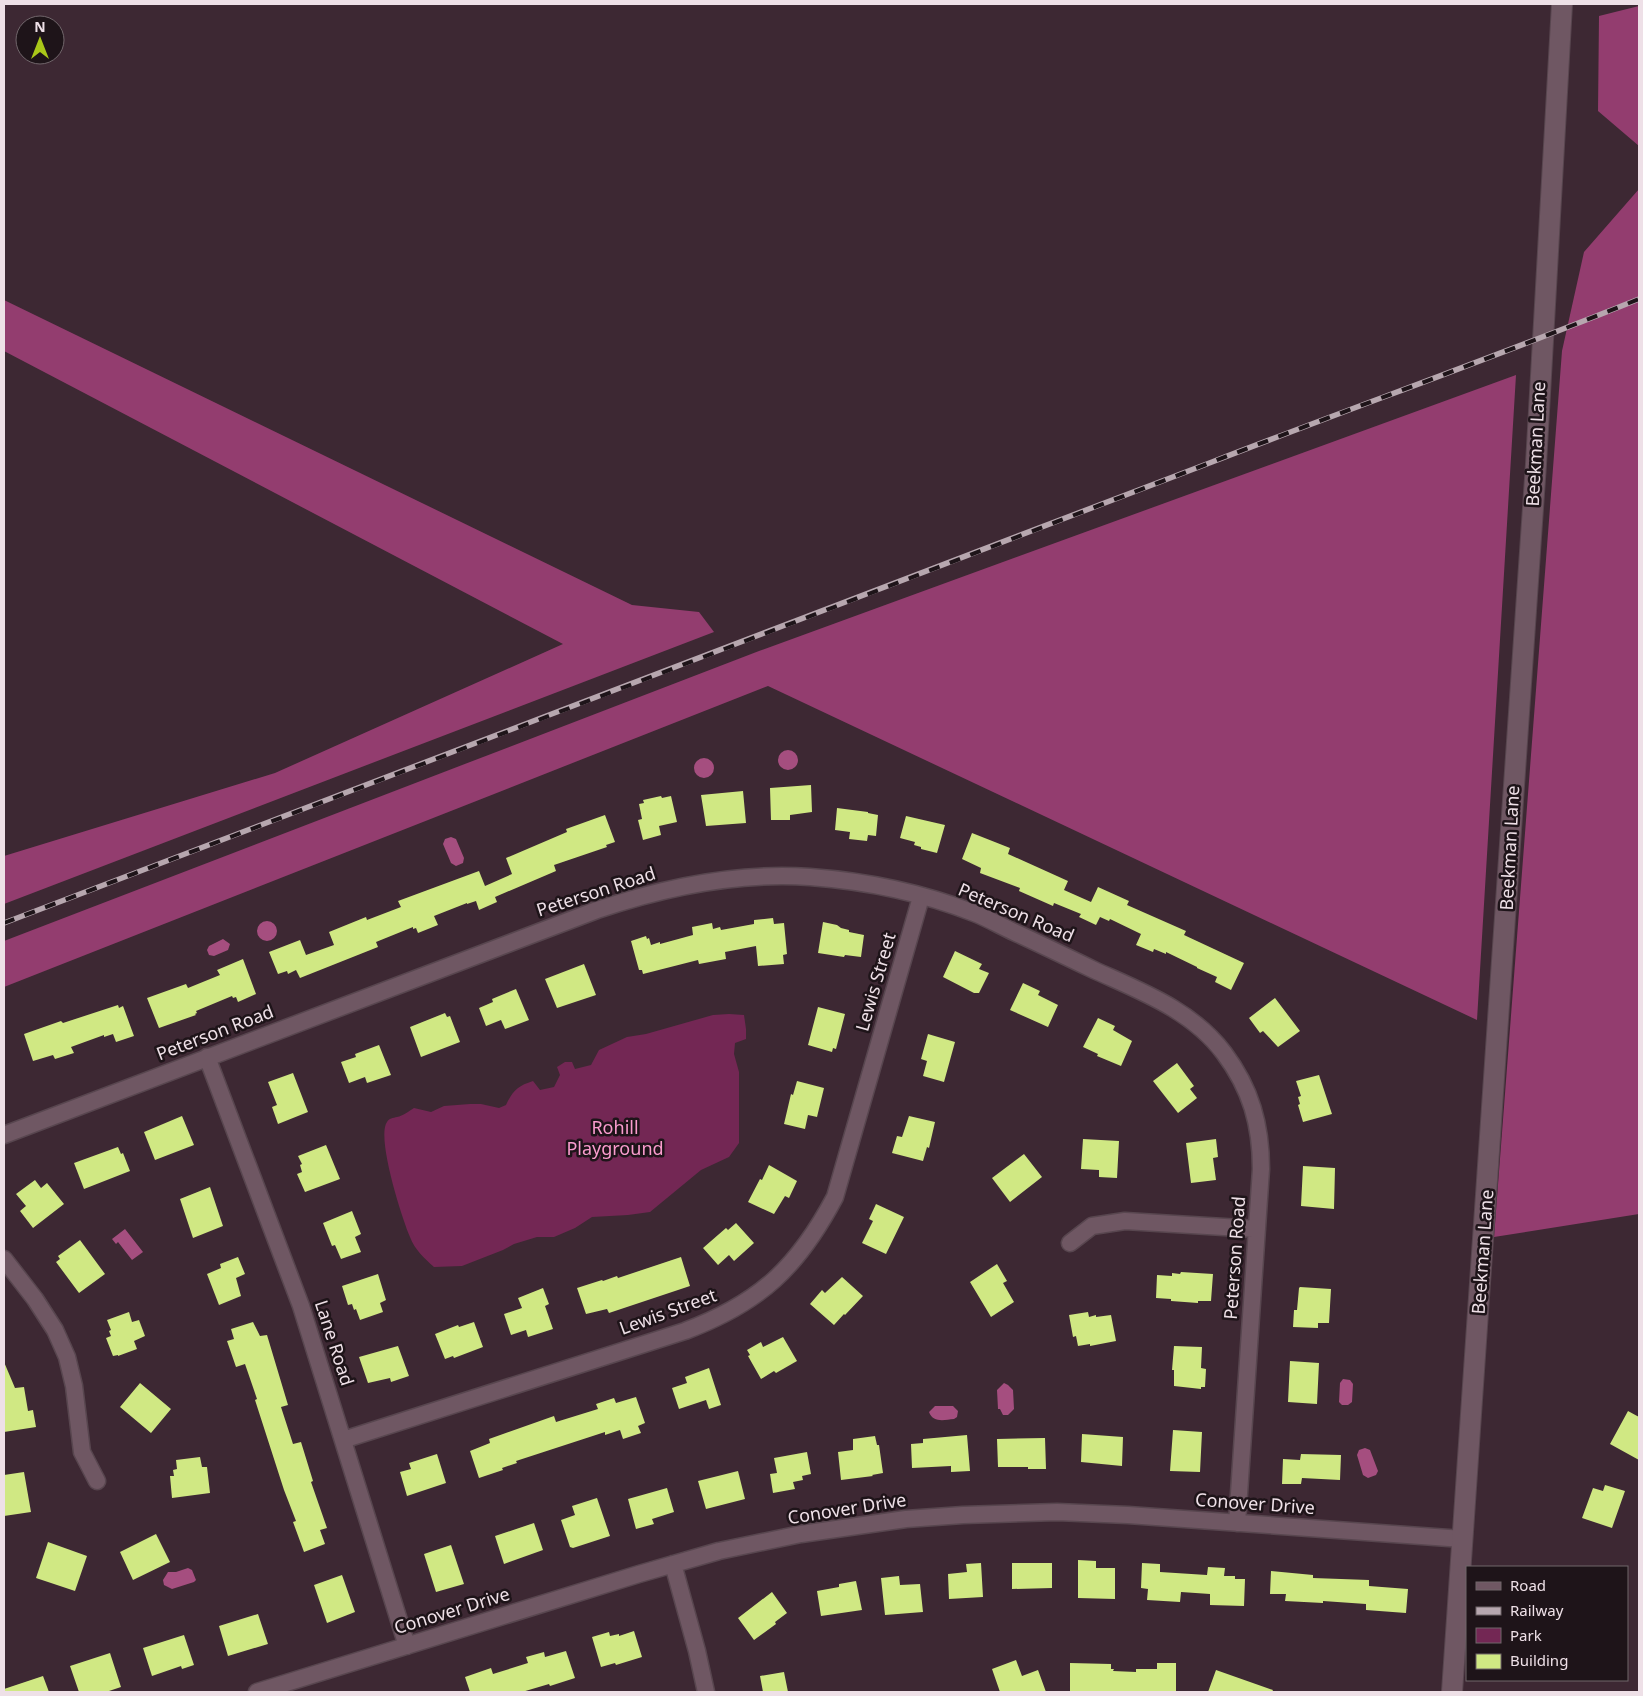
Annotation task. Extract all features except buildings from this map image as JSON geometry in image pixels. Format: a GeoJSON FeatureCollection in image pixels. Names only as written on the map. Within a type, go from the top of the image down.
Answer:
{"type":"FeatureCollection","features":[{"type":"Feature","properties":{"kind":"street","name":"Beekman Lane"},"geometry":{"type":"LineString","coordinates":[[1452,1692],[1534,484],[1562,4]]}},
{"type":"Feature","properties":{"kind":"street","name":"Peterson Road"},"geometry":{"type":"LineString","coordinates":[[4,1135],[597,910],[665,890],[708,882],[761,876],[809,877],[849,881],[892,889],[974,913],[1153,997],[1182,1013],[1224,1052],[1242,1083],[1255,1114],[1261,1143],[1261,1169],[1238,1523]]}},
{"type":"Feature","properties":{"kind":"street","name":"Lewis Street"},"geometry":{"type":"LineString","coordinates":[[343,1440],[684,1331],[714,1320],[749,1300],[768,1286],[786,1269],[806,1245],[823,1220],[835,1196],[921,897]]}},
{"type":"Feature","properties":{"kind":"street","name":"Lane Road"},"geometry":{"type":"LineString","coordinates":[[207,1057],[301,1306],[407,1646]]}},
{"type":"Feature","properties":{"kind":"street"},"geometry":{"type":"LineString","coordinates":[[1070,1243],[1092,1226],[1126,1220],[1257,1229]]}},
{"type":"Feature","properties":{"kind":"street"},"geometry":{"type":"LineString","coordinates":[[4,1259],[55,1330],[67,1357],[74,1386],[82,1452],[97,1481]]}},
{"type":"Feature","properties":{"kind":"street","name":"Conover Drive"},"geometry":{"type":"LineString","coordinates":[[257,1692],[673,1564],[801,1534],[916,1518],[1057,1512],[1128,1515],[1463,1539]]}},
{"type":"Feature","properties":{"kind":"street"},"geometry":{"type":"LineString","coordinates":[[673,1564],[697,1651],[706,1692]]}},
{"type":"Feature","properties":{"kind":"green space","name":"Rohill Playground"},"geometry":{"type":"Polygon","coordinates":[[[713,1015],[744,1015],[746,1039],[735,1043],[734,1054],[739,1072],[739,1143],[729,1157],[701,1170],[650,1212],[592,1217],[575,1228],[554,1237],[537,1237],[514,1244],[462,1266],[434,1267],[417,1250],[401,1214],[387,1160],[385,1131],[387,1122],[391,1118],[401,1116],[414,1108],[431,1112],[444,1106],[481,1104],[499,1108],[506,1105],[516,1089],[533,1081],[540,1090],[554,1087],[560,1075],[557,1067],[565,1062],[572,1062],[575,1069],[591,1065],[599,1050],[627,1037],[646,1034],[713,1015]]]}},
{"type":"Feature","properties":{"kind":"shaded area"},"geometry":{"type":"Polygon","coordinates":[[[1639,6],[1639,146],[1598,111],[1599,16],[1639,6]]]}},
{"type":"Feature","properties":{"kind":"shaded area"},"geometry":{"type":"Polygon","coordinates":[[[1639,189],[1639,1214],[1494,1237],[1562,351],[1584,252],[1639,189]]]}},
{"type":"Feature","properties":{"kind":"shaded area"},"geometry":{"type":"Polygon","coordinates":[[[4,300],[632,605],[699,612],[714,632],[4,904],[4,856],[275,773],[563,644],[4,351],[4,300]]]}},
{"type":"Feature","properties":{"kind":"shaded area"},"geometry":{"type":"Polygon","coordinates":[[[1516,375],[1477,1020],[768,686],[4,987],[4,941],[759,651],[1516,375]]]}},
{"type":"Feature","properties":{"kind":"shaded area"},"geometry":{"type":"Polygon","coordinates":[[[788,750],[795,753],[798,760],[795,767],[788,770],[781,767],[778,760],[781,753],[788,750]]]}},
{"type":"Feature","properties":{"kind":"shaded area"},"geometry":{"type":"Polygon","coordinates":[[[704,758],[711,761],[714,768],[711,775],[704,778],[697,775],[694,768],[697,761],[704,758]]]}},
{"type":"Feature","properties":{"kind":"shaded area"},"geometry":{"type":"Polygon","coordinates":[[[451,837],[456,839],[464,858],[463,863],[456,866],[451,863],[443,844],[445,839],[451,837]]]}},
{"type":"Feature","properties":{"kind":"shaded area"},"geometry":{"type":"Polygon","coordinates":[[[267,921],[274,924],[277,931],[274,938],[267,941],[260,938],[257,931],[260,924],[267,921]]]}},
{"type":"Feature","properties":{"kind":"shaded area"},"geometry":{"type":"Polygon","coordinates":[[[223,939],[230,944],[228,950],[214,956],[209,955],[207,950],[209,946],[223,939]]]}},
{"type":"Feature","properties":{"kind":"shaded area"},"geometry":{"type":"Polygon","coordinates":[[[125,1229],[143,1252],[132,1260],[118,1242],[116,1244],[112,1239],[125,1229]]]}},
{"type":"Feature","properties":{"kind":"shaded area"},"geometry":{"type":"Polygon","coordinates":[[[1343,1379],[1350,1380],[1353,1384],[1352,1402],[1348,1405],[1342,1405],[1339,1402],[1340,1383],[1343,1379]]]}},
{"type":"Feature","properties":{"kind":"shaded area"},"geometry":{"type":"Polygon","coordinates":[[[1004,1383],[1013,1390],[1014,1409],[1008,1415],[1003,1415],[1000,1409],[998,1409],[997,1390],[1004,1383]]]}},
{"type":"Feature","properties":{"kind":"shaded area"},"geometry":{"type":"Polygon","coordinates":[[[935,1406],[953,1406],[958,1411],[957,1417],[946,1420],[933,1418],[929,1412],[935,1406]]]}},
{"type":"Feature","properties":{"kind":"shaded area"},"geometry":{"type":"Polygon","coordinates":[[[1365,1448],[1370,1450],[1378,1471],[1376,1475],[1368,1478],[1363,1475],[1357,1455],[1359,1450],[1365,1448]]]}},
{"type":"Feature","properties":{"kind":"shaded area"},"geometry":{"type":"Polygon","coordinates":[[[188,1568],[192,1570],[196,1580],[194,1582],[172,1589],[164,1585],[163,1580],[168,1572],[176,1572],[188,1568]]]}},
{"type":"Feature","properties":{"kind":"railway"},"geometry":{"type":"LineString","coordinates":[[4,923],[1639,299]]}}]}
